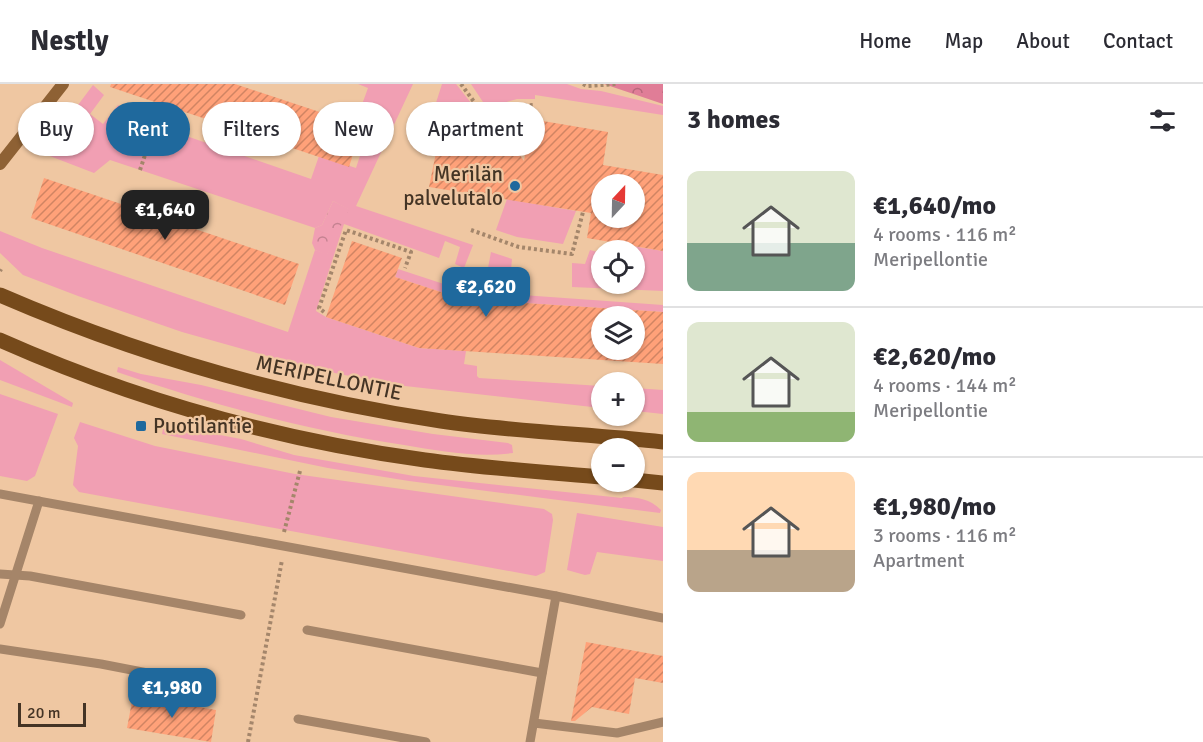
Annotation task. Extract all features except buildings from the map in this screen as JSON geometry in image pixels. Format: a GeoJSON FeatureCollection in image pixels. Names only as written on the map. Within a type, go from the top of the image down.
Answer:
{"type":"FeatureCollection","features":[{"type":"Feature","properties":{"kind":"main road","name":"MERIPELLONTIE"},"geometry":{"type":"LineString","coordinates":[[0,295],[93,334],[157,356],[287,393],[443,422],[663,442]]}},
{"type":"Feature","properties":{"kind":"main road"},"geometry":{"type":"LineString","coordinates":[[0,340],[60,366],[149,397],[204,414],[305,438],[425,460],[591,476]]}},
{"type":"Feature","properties":{"kind":"main road"},"geometry":{"type":"LineString","coordinates":[[645,481],[663,483]]}},
{"type":"Feature","properties":{"kind":"street"},"geometry":{"type":"LineString","coordinates":[[0,164],[63,84]]}},
{"type":"Feature","properties":{"kind":"lane"},"geometry":{"type":"LineString","coordinates":[[0,494],[556,596],[663,618]]}},
{"type":"Feature","properties":{"kind":"lane"},"geometry":{"type":"LineString","coordinates":[[0,624],[39,501]]}},
{"type":"Feature","properties":{"kind":"lane"},"geometry":{"type":"LineString","coordinates":[[0,574],[30,576],[241,615]]}},
{"type":"Feature","properties":{"kind":"lane"},"geometry":{"type":"LineString","coordinates":[[530,742],[556,596]]}},
{"type":"Feature","properties":{"kind":"lane"},"geometry":{"type":"LineString","coordinates":[[307,630],[542,673]]}},
{"type":"Feature","properties":{"kind":"lane"},"geometry":{"type":"LineString","coordinates":[[0,649],[101,664],[199,683]]}},
{"type":"Feature","properties":{"kind":"lane"},"geometry":{"type":"LineString","coordinates":[[298,719],[426,742]]}},
{"type":"Feature","properties":{"kind":"lane"},"geometry":{"type":"LineString","coordinates":[[534,723],[617,733],[663,722]]}},
{"type":"Feature","properties":{"kind":"path"},"geometry":{"type":"LineString","coordinates":[[461,84],[474,102]]}},
{"type":"Feature","properties":{"kind":"path"},"geometry":{"type":"LineString","coordinates":[[583,84],[617,84]]}},
{"type":"Feature","properties":{"kind":"path"},"geometry":{"type":"LineString","coordinates":[[140,170],[145,156]]}},
{"type":"Feature","properties":{"kind":"path"},"geometry":{"type":"LineString","coordinates":[[471,230],[519,247],[573,254],[583,212]]}},
{"type":"Feature","properties":{"kind":"path"},"geometry":{"type":"LineString","coordinates":[[324,312],[319,308],[346,230],[411,252],[405,268]]}},
{"type":"Feature","properties":{"kind":"path"},"geometry":{"type":"LineString","coordinates":[[248,742],[285,546],[285,525],[300,471]]}},
{"type":"Feature","properties":{"kind":"green space"},"geometry":{"type":"Polygon","coordinates":[[[358,84],[413,84],[394,125],[394,102],[363,102],[368,88],[358,84]]]}},
{"type":"Feature","properties":{"kind":"green space"},"geometry":{"type":"Polygon","coordinates":[[[442,84],[456,84],[470,102],[436,102],[442,84]]]}},
{"type":"Feature","properties":{"kind":"green space"},"geometry":{"type":"Polygon","coordinates":[[[471,84],[567,84],[663,106],[663,115],[535,95],[535,99],[483,102],[471,84]]]}},
{"type":"Feature","properties":{"kind":"green space"},"geometry":{"type":"Polygon","coordinates":[[[604,84],[663,84],[663,104],[604,84]]]}},
{"type":"Feature","properties":{"kind":"green space"},"geometry":{"type":"Polygon","coordinates":[[[93,85],[104,95],[94,109],[94,102],[80,102],[93,85]]]}},
{"type":"Feature","properties":{"kind":"green space"},"geometry":{"type":"Polygon","coordinates":[[[94,117],[103,124],[106,120],[106,156],[190,156],[190,137],[202,141],[202,156],[244,156],[311,179],[319,156],[356,168],[360,156],[379,156],[356,206],[473,245],[464,268],[455,264],[460,247],[445,241],[439,258],[344,224],[316,311],[326,317],[419,348],[466,351],[464,364],[477,366],[479,378],[591,385],[591,407],[405,386],[339,374],[278,359],[182,332],[78,296],[23,275],[0,253],[0,231],[42,248],[288,332],[315,250],[327,254],[348,209],[333,201],[322,225],[315,228],[110,160],[94,173],[50,156],[94,156],[94,117]]]}},
{"type":"Feature","properties":{"kind":"green space"},"geometry":{"type":"Polygon","coordinates":[[[507,199],[576,211],[563,244],[517,237],[496,230],[507,199]]]}},
{"type":"Feature","properties":{"kind":"green space"},"geometry":{"type":"Polygon","coordinates":[[[333,201],[349,209],[327,255],[315,250],[312,243],[315,228],[322,225],[333,201]]]}},
{"type":"Feature","properties":{"kind":"green space"},"geometry":{"type":"Polygon","coordinates":[[[645,248],[663,251],[663,291],[645,290],[645,248]]]}},
{"type":"Feature","properties":{"kind":"green space"},"geometry":{"type":"Polygon","coordinates":[[[590,250],[591,288],[572,287],[572,263],[585,264],[590,250]]]}},
{"type":"Feature","properties":{"kind":"green space"},"geometry":{"type":"Polygon","coordinates":[[[491,252],[512,259],[510,280],[486,279],[491,252]]]}},
{"type":"Feature","properties":{"kind":"green space"},"geometry":{"type":"Polygon","coordinates":[[[398,269],[465,291],[663,305],[663,312],[645,311],[645,306],[591,307],[462,299],[395,277],[398,269]]]}},
{"type":"Feature","properties":{"kind":"green space"},"geometry":{"type":"Polygon","coordinates":[[[0,360],[73,403],[72,407],[0,380],[0,360]]]}},
{"type":"Feature","properties":{"kind":"green space"},"geometry":{"type":"Polygon","coordinates":[[[118,367],[331,417],[433,434],[508,443],[512,445],[513,453],[485,455],[458,453],[331,432],[187,395],[117,372],[118,367]]]}},
{"type":"Feature","properties":{"kind":"green space"},"geometry":{"type":"Polygon","coordinates":[[[645,389],[663,390],[663,414],[645,412],[645,389]]]}},
{"type":"Feature","properties":{"kind":"green space"},"geometry":{"type":"Polygon","coordinates":[[[0,394],[58,414],[35,476],[27,481],[0,476],[0,394]]]}},
{"type":"Feature","properties":{"kind":"green space"},"geometry":{"type":"Polygon","coordinates":[[[80,422],[155,446],[295,474],[544,509],[552,514],[553,520],[545,572],[536,576],[79,492],[73,485],[78,446],[74,438],[80,422]]]}},
{"type":"Feature","properties":{"kind":"green space"},"geometry":{"type":"Polygon","coordinates":[[[163,429],[220,435],[294,455],[414,476],[639,498],[653,503],[661,510],[660,513],[409,481],[328,468],[162,434],[163,429]]]}},
{"type":"Feature","properties":{"kind":"green space"},"geometry":{"type":"Polygon","coordinates":[[[577,513],[663,527],[663,561],[597,552],[590,574],[585,575],[567,570],[577,513]]]}},
{"type":"Feature","properties":{"kind":"place","name":"Merilän palvelutalo"},"geometry":{"type":"Point","coordinates":[515,186]}},
{"type":"Feature","properties":{"kind":"place","name":"Puotilantie"},"geometry":{"type":"Point","coordinates":[141,426]}}]}
